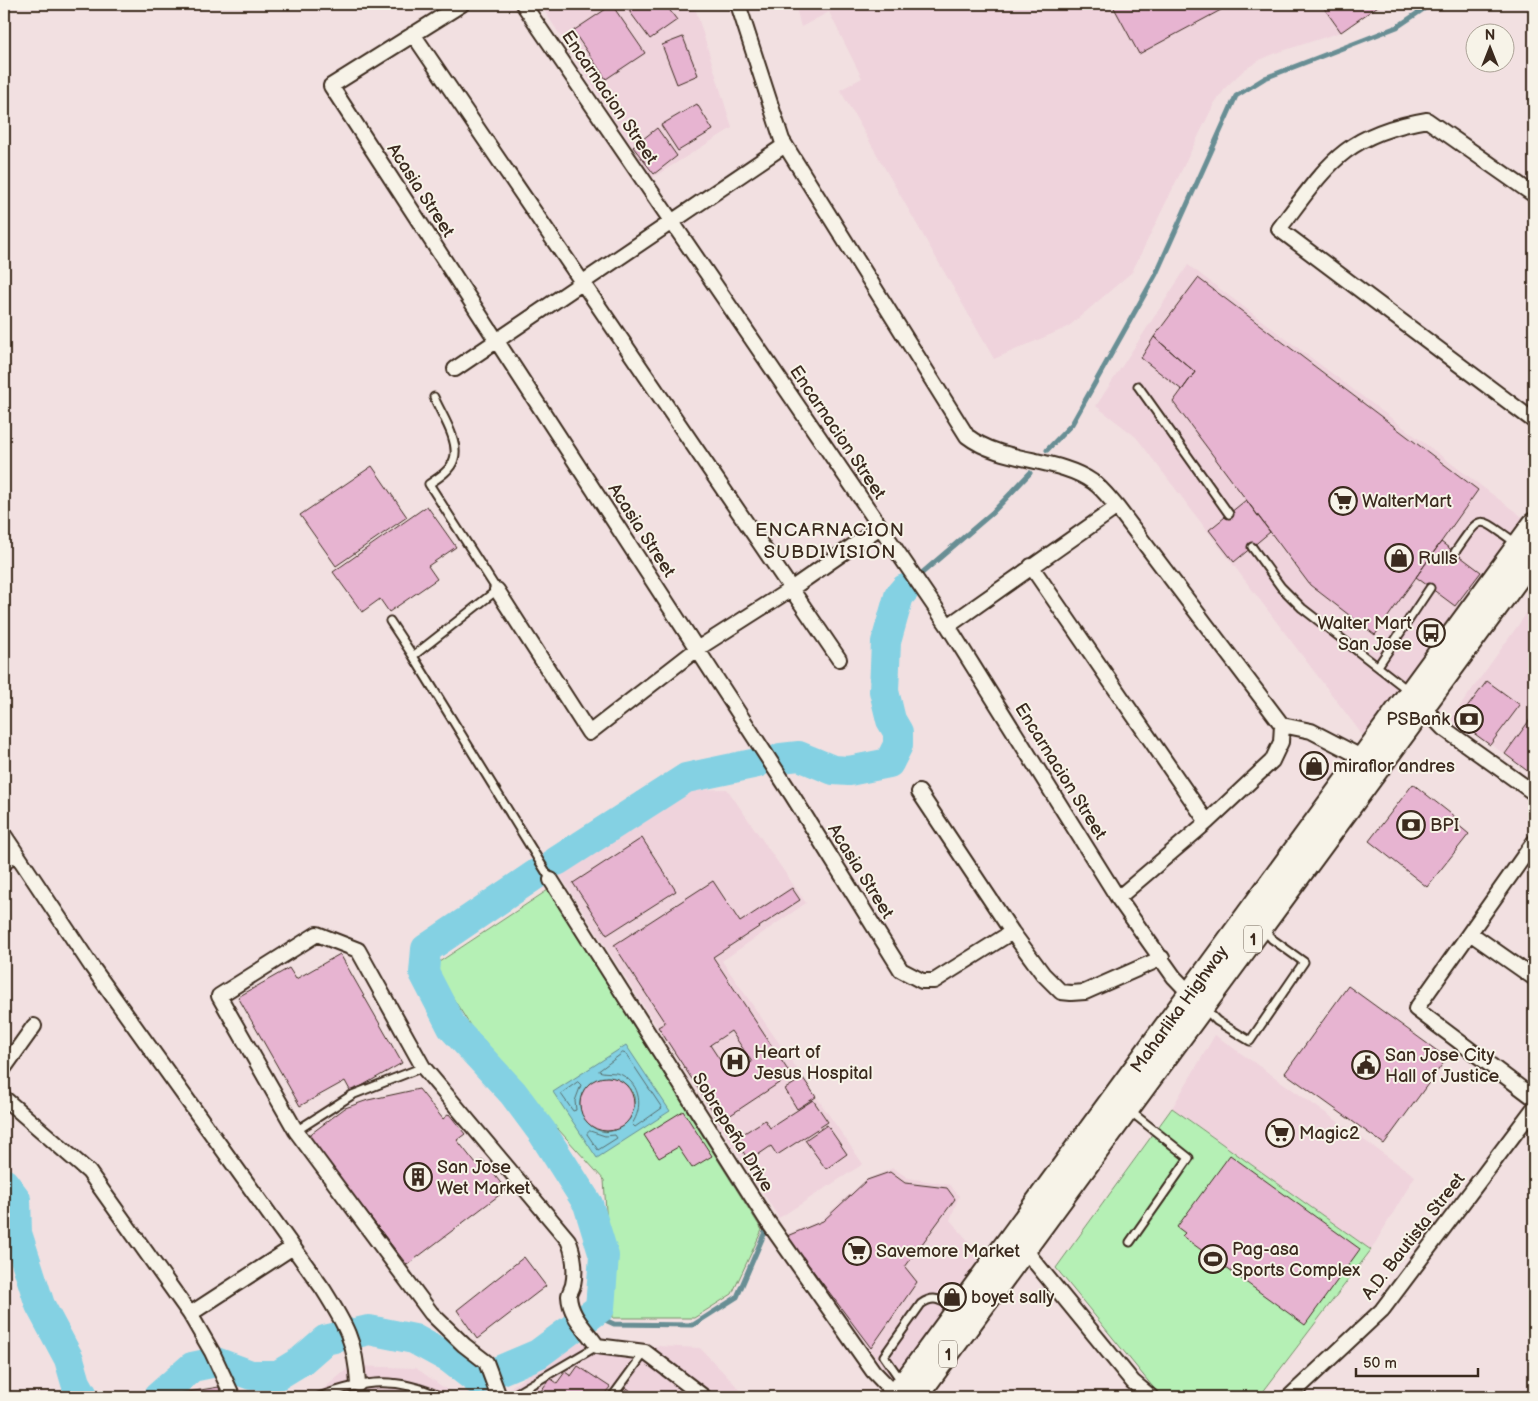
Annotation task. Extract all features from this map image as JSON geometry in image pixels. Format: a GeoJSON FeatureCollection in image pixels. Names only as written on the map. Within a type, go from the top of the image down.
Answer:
{"type":"FeatureCollection","features":[{"type":"Feature","properties":{"kind":"highway","name":"Maharlika Highway"},"geometry":{"type":"LineString","coordinates":[[903,1394],[965,1316],[1417,700],[1529,552],[1534,524]]}},
{"type":"Feature","properties":{"kind":"highway","name":"Maharlika Highway"},"geometry":{"type":"LineString","coordinates":[[1196,1001],[1262,928],[1372,763]]}},
{"type":"Feature","properties":{"kind":"highway","name":"Maharlika Highway"},"geometry":{"type":"LineString","coordinates":[[965,1316],[1025,1250],[1121,1103]]}},
{"type":"Feature","properties":{"kind":"street"},"geometry":{"type":"LineString","coordinates":[[462,4],[413,34],[839,660]]}},
{"type":"Feature","properties":{"kind":"street","name":"Encarnacion Street"},"geometry":{"type":"LineString","coordinates":[[523,4],[948,626],[1118,898],[1174,977],[1196,1001]]}},
{"type":"Feature","properties":{"kind":"street"},"geometry":{"type":"LineString","coordinates":[[738,4],[785,145],[967,436],[983,445],[1077,473],[1094,482],[1117,507],[1282,725],[1281,742],[1272,761],[1207,822],[1118,898]]}},
{"type":"Feature","properties":{"kind":"street","name":"Acasia Street"},"geometry":{"type":"LineString","coordinates":[[413,34],[331,86],[697,649],[902,970],[922,981],[934,981],[1012,932]]}},
{"type":"Feature","properties":{"kind":"street"},"geometry":{"type":"LineString","coordinates":[[1534,195],[1427,120],[1402,124],[1378,132],[1349,146],[1327,166],[1279,229],[1534,420]]}},
{"type":"Feature","properties":{"kind":"street"},"geometry":{"type":"LineString","coordinates":[[455,369],[785,145]]}},
{"type":"Feature","properties":{"kind":"street"},"geometry":{"type":"LineString","coordinates":[[948,626],[1117,507]]}},
{"type":"Feature","properties":{"kind":"street"},"geometry":{"type":"LineString","coordinates":[[497,590],[588,733],[697,649],[791,589],[880,527]]}},
{"type":"Feature","properties":{"kind":"street"},"geometry":{"type":"LineString","coordinates":[[1031,566],[1207,822]]}},
{"type":"Feature","properties":{"kind":"street"},"geometry":{"type":"LineString","coordinates":[[1417,700],[1443,728],[1534,793]]}},
{"type":"Feature","properties":{"kind":"street"},"geometry":{"type":"LineString","coordinates":[[1282,725],[1311,731],[1372,763]]}},
{"type":"Feature","properties":{"kind":"street"},"geometry":{"type":"LineString","coordinates":[[919,792],[1012,932],[1052,985],[1061,992],[1071,994],[1085,992],[1162,958]]}},
{"type":"Feature","properties":{"kind":"street"},"geometry":{"type":"LineString","coordinates":[[4,835],[92,967],[347,1326],[355,1356],[358,1384]]}},
{"type":"Feature","properties":{"kind":"street"},"geometry":{"type":"LineString","coordinates":[[1534,842],[1416,1009],[1534,1098]]}},
{"type":"Feature","properties":{"kind":"street"},"geometry":{"type":"LineString","coordinates":[[4,864],[14,850]]}},
{"type":"Feature","properties":{"kind":"street","name":"Sobrepeña Drive"},"geometry":{"type":"LineString","coordinates":[[551,880],[766,1219],[873,1371],[903,1394]]}},
{"type":"Feature","properties":{"kind":"street"},"geometry":{"type":"LineString","coordinates":[[1470,933],[1534,978]]}},
{"type":"Feature","properties":{"kind":"street"},"geometry":{"type":"LineString","coordinates":[[497,1393],[486,1362],[464,1345],[431,1313],[296,1131],[220,996],[318,934],[358,950],[422,1067],[568,1240],[574,1257],[574,1277],[569,1295],[574,1317],[587,1330],[597,1346],[645,1352],[704,1397]]}},
{"type":"Feature","properties":{"kind":"street"},"geometry":{"type":"LineString","coordinates":[[4,1068],[34,1026]]}},
{"type":"Feature","properties":{"kind":"street"},"geometry":{"type":"LineString","coordinates":[[4,1098],[89,1172],[190,1314],[232,1392]]}},
{"type":"Feature","properties":{"kind":"street","name":"A.D. Bautista Street"},"geometry":{"type":"LineString","coordinates":[[1289,1397],[1382,1310],[1534,1108]]}},
{"type":"Feature","properties":{"kind":"street"},"geometry":{"type":"LineString","coordinates":[[190,1314],[293,1248]]}},
{"type":"Feature","properties":{"kind":"street"},"geometry":{"type":"LineString","coordinates":[[1025,1250],[1133,1382],[1151,1397]]}},
{"type":"Feature","properties":{"kind":"lane"},"geometry":{"type":"LineString","coordinates":[[1138,386],[1229,514]]}},
{"type":"Feature","properties":{"kind":"lane"},"geometry":{"type":"LineString","coordinates":[[413,656],[497,590],[429,484],[445,472],[454,460],[455,446],[434,397]]}},
{"type":"Feature","properties":{"kind":"lane"},"geometry":{"type":"LineString","coordinates":[[1455,552],[1475,524],[1481,522],[1488,523],[1529,552]]}},
{"type":"Feature","properties":{"kind":"lane"},"geometry":{"type":"LineString","coordinates":[[1252,547],[1281,587],[1302,608],[1378,666],[1417,700]]}},
{"type":"Feature","properties":{"kind":"lane"},"geometry":{"type":"LineString","coordinates":[[1378,666],[1430,588]]}},
{"type":"Feature","properties":{"kind":"lane"},"geometry":{"type":"LineString","coordinates":[[390,621],[551,880]]}},
{"type":"Feature","properties":{"kind":"lane"},"geometry":{"type":"LineString","coordinates":[[1196,1001],[1218,1021],[1250,1041],[1304,962],[1272,939],[1262,928]]}},
{"type":"Feature","properties":{"kind":"lane"},"geometry":{"type":"LineString","coordinates":[[296,1131],[352,1095],[422,1067]]}},
{"type":"Feature","properties":{"kind":"lane"},"geometry":{"type":"LineString","coordinates":[[1121,1103],[1189,1158],[1130,1242]]}},
{"type":"Feature","properties":{"kind":"lane"},"geometry":{"type":"LineString","coordinates":[[903,1394],[884,1356],[921,1304],[928,1299],[938,1298],[965,1316]]}},
{"type":"Feature","properties":{"kind":"lane"},"geometry":{"type":"LineString","coordinates":[[510,1397],[597,1346]]}},
{"type":"Feature","properties":{"kind":"lane"},"geometry":{"type":"LineString","coordinates":[[612,1397],[645,1352]]}},
{"type":"Feature","properties":{"kind":"lane"},"geometry":{"type":"LineString","coordinates":[[319,1397],[358,1384],[383,1382],[400,1383],[441,1397]]}},
{"type":"Feature","properties":{"kind":"shaded area"},"geometry":{"type":"Polygon","coordinates":[[[540,4],[694,4],[732,128],[652,178],[540,4]]]}},
{"type":"Feature","properties":{"kind":"shaded area"},"geometry":{"type":"Polygon","coordinates":[[[795,4],[1381,4],[1341,32],[1276,53],[1244,70],[1227,86],[1214,104],[1132,272],[1068,327],[994,359],[840,90],[862,78],[829,12],[801,27],[795,4]]]}},
{"type":"Feature","properties":{"kind":"shaded area","name":"WalterMart"},"geometry":{"type":"Polygon","coordinates":[[[1188,265],[1525,519],[1364,737],[1136,437],[1096,406],[1188,265]]]}},
{"type":"Feature","properties":{"kind":"shaded area"},"geometry":{"type":"Polygon","coordinates":[[[1534,603],[1534,714],[1505,754],[1451,719],[1534,603]]]}},
{"type":"Feature","properties":{"kind":"shaded area","name":"Heart of Jesus Hospital"},"geometry":{"type":"Polygon","coordinates":[[[727,789],[806,903],[722,961],[863,1164],[779,1218],[558,872],[678,790],[727,789]]]}},
{"type":"Feature","properties":{"kind":"shaded area","name":"Magic2"},"geometry":{"type":"Polygon","coordinates":[[[1215,1035],[1415,1176],[1371,1250],[1172,1108],[1215,1035]]]}},
{"type":"Feature","properties":{"kind":"shaded area","name":"Savemore Market"},"geometry":{"type":"Polygon","coordinates":[[[893,1168],[908,1178],[950,1185],[959,1196],[950,1220],[984,1259],[895,1383],[784,1235],[820,1221],[865,1180],[893,1168]]]}},
{"type":"Feature","properties":{"kind":"shaded area"},"geometry":{"type":"Polygon","coordinates":[[[573,1342],[700,1348],[747,1397],[497,1397],[573,1342]]]}},
{"type":"Feature","properties":{"kind":"shaded area"},"geometry":{"type":"Polygon","coordinates":[[[351,1366],[416,1368],[457,1397],[300,1397],[322,1390],[351,1366]]]}},
{"type":"Feature","properties":{"kind":"green space"},"geometry":{"type":"Polygon","coordinates":[[[548,890],[762,1230],[732,1294],[694,1318],[613,1318],[604,1180],[483,1046],[433,966],[548,890]]]}},
{"type":"Feature","properties":{"kind":"green space","name":"Pag-asa Sports Complex"},"geometry":{"type":"Polygon","coordinates":[[[1172,1108],[1371,1250],[1259,1397],[1161,1397],[1056,1268],[1172,1108]]]}},
{"type":"Feature","properties":{"kind":"water"},"geometry":{"type":"Polygon","coordinates":[[[626,1045],[670,1111],[597,1158],[553,1092],[626,1045]],[[609,1077],[595,1081],[584,1090],[581,1096],[581,1110],[584,1117],[595,1129],[608,1132],[619,1128],[629,1119],[634,1108],[634,1095],[626,1085],[609,1077]]]}},
{"type":"Feature","properties":{"kind":"building"},"geometry":{"type":"Polygon","coordinates":[[[624,4],[665,4],[677,20],[650,39],[624,4]]]}},
{"type":"Feature","properties":{"kind":"building"},"geometry":{"type":"Polygon","coordinates":[[[1112,4],[1232,4],[1139,54],[1112,4]]]}},
{"type":"Feature","properties":{"kind":"building"},"geometry":{"type":"Polygon","coordinates":[[[1321,4],[1381,4],[1341,32],[1321,4]]]}},
{"type":"Feature","properties":{"kind":"building"},"geometry":{"type":"Polygon","coordinates":[[[612,5],[645,53],[606,79],[573,31],[612,5]]]}},
{"type":"Feature","properties":{"kind":"building"},"geometry":{"type":"Polygon","coordinates":[[[683,37],[698,75],[677,84],[662,45],[683,37]]]}},
{"type":"Feature","properties":{"kind":"building"},"geometry":{"type":"Polygon","coordinates":[[[697,104],[713,130],[678,151],[661,125],[697,104]]]}},
{"type":"Feature","properties":{"kind":"building"},"geometry":{"type":"Polygon","coordinates":[[[657,128],[677,156],[654,174],[633,147],[657,128]]]}},
{"type":"Feature","properties":{"kind":"building"},"geometry":{"type":"Polygon","coordinates":[[[1198,278],[1478,490],[1375,635],[1310,585],[1173,402],[1195,372],[1154,337],[1198,278]]]}},
{"type":"Feature","properties":{"kind":"building"},"geometry":{"type":"Polygon","coordinates":[[[1154,337],[1195,372],[1182,390],[1141,358],[1154,337]]]}},
{"type":"Feature","properties":{"kind":"building"},"geometry":{"type":"Polygon","coordinates":[[[372,466],[407,517],[336,566],[300,515],[372,466]]]}},
{"type":"Feature","properties":{"kind":"building"},"geometry":{"type":"Polygon","coordinates":[[[1246,500],[1270,532],[1234,562],[1209,530],[1246,500]]]}},
{"type":"Feature","properties":{"kind":"building"},"geometry":{"type":"Polygon","coordinates":[[[427,506],[456,547],[428,566],[437,579],[389,612],[380,599],[362,612],[333,572],[427,506]]]}},
{"type":"Feature","properties":{"kind":"building"},"geometry":{"type":"Polygon","coordinates":[[[1441,542],[1481,572],[1455,606],[1416,577],[1441,542]]]}},
{"type":"Feature","properties":{"kind":"building"},"geometry":{"type":"Polygon","coordinates":[[[1487,681],[1520,705],[1490,745],[1457,721],[1487,681]]]}},
{"type":"Feature","properties":{"kind":"building"},"geometry":{"type":"Polygon","coordinates":[[[1534,714],[1534,776],[1505,754],[1534,714]]]}},
{"type":"Feature","properties":{"kind":"building"},"geometry":{"type":"Polygon","coordinates":[[[1413,784],[1460,821],[1457,824],[1469,834],[1427,887],[1369,841],[1413,784]]]}},
{"type":"Feature","properties":{"kind":"building"},"geometry":{"type":"Polygon","coordinates":[[[642,838],[676,891],[607,935],[573,883],[642,838]]]}},
{"type":"Feature","properties":{"kind":"building"},"geometry":{"type":"Polygon","coordinates":[[[713,881],[740,922],[792,888],[800,900],[713,957],[791,1075],[720,1122],[658,1027],[665,1023],[614,945],[713,881]],[[731,1031],[710,1045],[731,1077],[752,1062],[731,1031]]]}},
{"type":"Feature","properties":{"kind":"building"},"geometry":{"type":"Polygon","coordinates":[[[340,954],[402,1063],[351,1092],[345,1081],[300,1106],[238,997],[289,968],[296,979],[340,954]]]}},
{"type":"Feature","properties":{"kind":"building","name":"San Jose City Hall of Justice"},"geometry":{"type":"Polygon","coordinates":[[[1348,986],[1447,1058],[1384,1144],[1285,1073],[1348,986]]]}},
{"type":"Feature","properties":{"kind":"building"},"geometry":{"type":"Polygon","coordinates":[[[602,1077],[612,1077],[626,1085],[632,1094],[634,1104],[632,1114],[626,1123],[612,1131],[602,1131],[592,1126],[585,1119],[580,1109],[580,1099],[585,1089],[592,1082],[602,1077]]]}},
{"type":"Feature","properties":{"kind":"building"},"geometry":{"type":"Polygon","coordinates":[[[803,1078],[816,1097],[797,1109],[785,1089],[803,1078]]]}},
{"type":"Feature","properties":{"kind":"building","name":"San Jose Wet Market"},"geometry":{"type":"Polygon","coordinates":[[[419,1089],[443,1119],[449,1114],[465,1134],[457,1140],[476,1164],[483,1160],[506,1190],[407,1265],[308,1136],[345,1108],[368,1100],[419,1089]]]}},
{"type":"Feature","properties":{"kind":"building"},"geometry":{"type":"Polygon","coordinates":[[[813,1100],[828,1122],[777,1155],[771,1146],[749,1161],[735,1139],[765,1120],[770,1128],[813,1100]]]}},
{"type":"Feature","properties":{"kind":"building"},"geometry":{"type":"Polygon","coordinates":[[[683,1111],[712,1156],[692,1168],[678,1147],[659,1158],[644,1135],[683,1111]]]}},
{"type":"Feature","properties":{"kind":"building"},"geometry":{"type":"Polygon","coordinates":[[[827,1125],[847,1154],[826,1169],[805,1140],[827,1125]]]}},
{"type":"Feature","properties":{"kind":"building"},"geometry":{"type":"Polygon","coordinates":[[[1230,1155],[1360,1249],[1305,1325],[1182,1236],[1185,1233],[1177,1227],[1230,1155]]]}},
{"type":"Feature","properties":{"kind":"building","name":"Savemore Market"},"geometry":{"type":"Polygon","coordinates":[[[890,1172],[905,1183],[947,1188],[955,1199],[905,1267],[917,1282],[871,1348],[787,1236],[823,1221],[867,1180],[890,1172]]]}},
{"type":"Feature","properties":{"kind":"building"},"geometry":{"type":"Polygon","coordinates":[[[524,1257],[546,1286],[477,1339],[457,1310],[524,1257]]]}},
{"type":"Feature","properties":{"kind":"building"},"geometry":{"type":"Polygon","coordinates":[[[578,1366],[610,1387],[602,1397],[537,1397],[550,1378],[557,1383],[565,1372],[571,1376],[578,1366]]]}},
{"type":"Feature","properties":{"kind":"building"},"geometry":{"type":"Polygon","coordinates":[[[219,1387],[221,1397],[183,1397],[182,1393],[219,1387]]]}},
{"type":"Feature","properties":{"kind":"building"},"geometry":{"type":"Polygon","coordinates":[[[627,1388],[639,1397],[620,1397],[627,1388]]]}},
{"type":"Feature","properties":{"kind":"waterway"},"geometry":{"type":"LineString","coordinates":[[1047,450],[1072,424],[1156,274],[1236,96],[1265,78],[1397,27],[1431,4]]}},
{"type":"Feature","properties":{"kind":"waterway"},"geometry":{"type":"LineString","coordinates":[[922,573],[992,513],[1030,473]]}},
{"type":"Feature","properties":{"kind":"waterway"},"geometry":{"type":"LineString","coordinates":[[781,758],[799,756],[833,770],[849,771],[889,763],[898,745],[898,732],[891,720],[884,691],[886,642],[899,596],[905,589]]}},
{"type":"Feature","properties":{"kind":"waterway"},"geometry":{"type":"LineString","coordinates":[[557,861],[686,778],[757,763]]}},
{"type":"Feature","properties":{"kind":"waterway"},"geometry":{"type":"LineString","coordinates":[[158,1397],[192,1367],[216,1362],[251,1375],[278,1375],[301,1361],[325,1340],[369,1330],[414,1339],[449,1358],[477,1380],[538,1354],[600,1308],[604,1256],[588,1204],[542,1132],[513,1093],[452,1027],[424,973],[426,949],[538,873]]}},
{"type":"Feature","properties":{"kind":"waterway"},"geometry":{"type":"LineString","coordinates":[[4,1183],[16,1199],[17,1233],[40,1305],[69,1359],[76,1383],[84,1397]]}},
{"type":"Feature","properties":{"kind":"waterway"},"geometry":{"type":"LineString","coordinates":[[592,1314],[614,1324],[693,1325],[737,1297],[765,1232]]}},
{"type":"Feature","properties":{"kind":"place","name":"WalterMart"},"geometry":{"type":"Point","coordinates":[1343,501]}},
{"type":"Feature","properties":{"kind":"place","name":"Rulls"},"geometry":{"type":"Point","coordinates":[1399,558]}},
{"type":"Feature","properties":{"kind":"place","name":"Walter Mart San Jose"},"geometry":{"type":"Point","coordinates":[1431,633]}},
{"type":"Feature","properties":{"kind":"place","name":"PSBank"},"geometry":{"type":"Point","coordinates":[1469,719]}},
{"type":"Feature","properties":{"kind":"place","name":"miraflor andres"},"geometry":{"type":"Point","coordinates":[1314,766]}},
{"type":"Feature","properties":{"kind":"place","name":"BPI"},"geometry":{"type":"Point","coordinates":[1411,825]}},
{"type":"Feature","properties":{"kind":"place","name":"Heart of Jesus Hospital"},"geometry":{"type":"Point","coordinates":[735,1062]}},
{"type":"Feature","properties":{"kind":"place","name":"San Jose City Hall of Justice"},"geometry":{"type":"Point","coordinates":[1366,1065]}},
{"type":"Feature","properties":{"kind":"place","name":"Magic2"},"geometry":{"type":"Point","coordinates":[1280,1133]}},
{"type":"Feature","properties":{"kind":"place","name":"San Jose Wet Market"},"geometry":{"type":"Point","coordinates":[418,1177]}},
{"type":"Feature","properties":{"kind":"place","name":"Savemore Market"},"geometry":{"type":"Point","coordinates":[857,1251]}},
{"type":"Feature","properties":{"kind":"place","name":"Pag-asa Sports Complex"},"geometry":{"type":"Point","coordinates":[1213,1259]}},
{"type":"Feature","properties":{"kind":"place","name":"boyet sally"},"geometry":{"type":"Point","coordinates":[952,1297]}},
{"type":"Feature","properties":{"kind":"district","name":"ENCARNACION SUBDIVISION"},"geometry":{"type":"Point","coordinates":[830,540]}}]}
